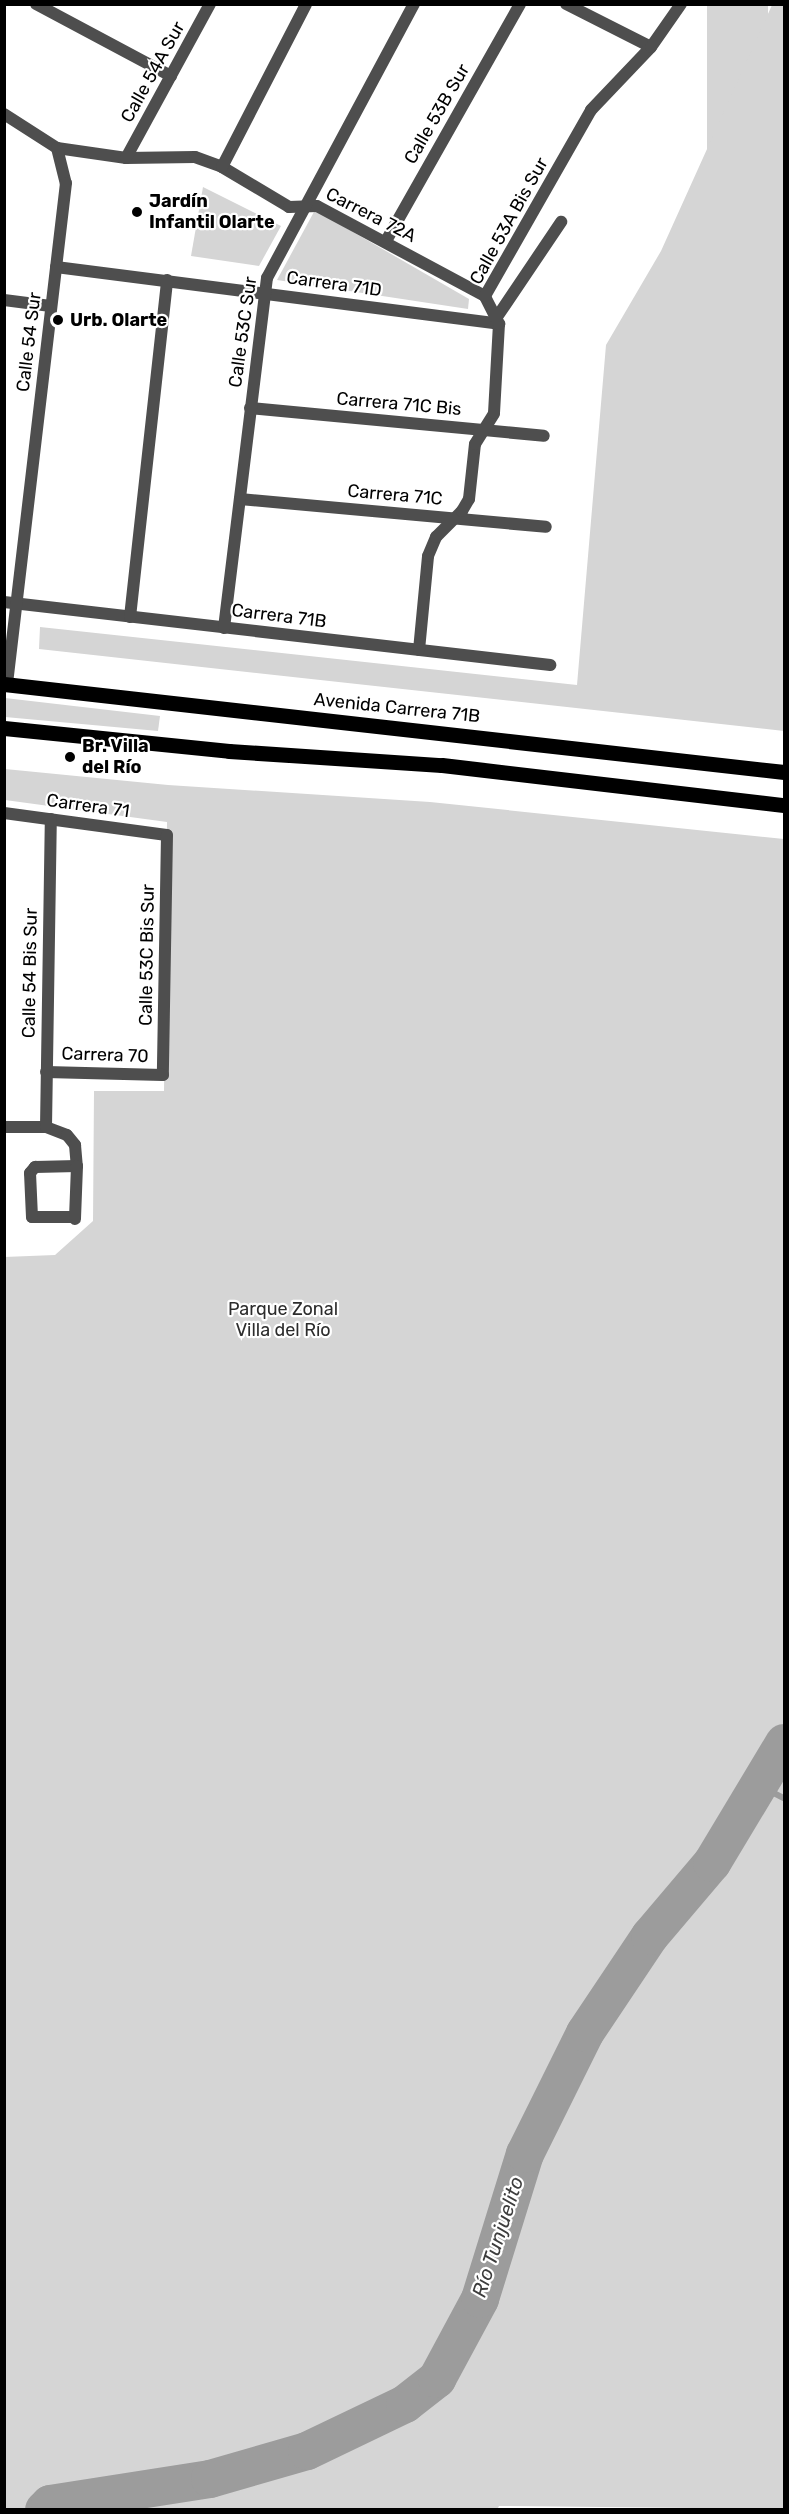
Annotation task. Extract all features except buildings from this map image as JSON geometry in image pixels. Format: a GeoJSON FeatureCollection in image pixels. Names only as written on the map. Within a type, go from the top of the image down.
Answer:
{"type":"FeatureCollection","features":[{"type":"Feature","properties":{"kind":"main road","name":"Avenida Carrera 71B"},"geometry":{"type":"LineString","coordinates":[[6,684],[784,771]]}},
{"type":"Feature","properties":{"kind":"main road"},"geometry":{"type":"LineString","coordinates":[[4,728],[229,751],[442,765],[784,805]]}},
{"type":"Feature","properties":{"kind":"street"},"geometry":{"type":"LineString","coordinates":[[36,4],[171,76]]}},
{"type":"Feature","properties":{"kind":"street","name":"Calle 54A Sur"},"geometry":{"type":"LineString","coordinates":[[126,158],[210,4]]}},
{"type":"Feature","properties":{"kind":"street"},"geometry":{"type":"LineString","coordinates":[[222,167],[306,4]]}},
{"type":"Feature","properties":{"kind":"street","name":"Calle 53C Sur"},"geometry":{"type":"LineString","coordinates":[[224,628],[264,293],[273,265],[414,4]]}},
{"type":"Feature","properties":{"kind":"street","name":"Calle 53B Sur"},"geometry":{"type":"LineString","coordinates":[[386,241],[520,4]]}},
{"type":"Feature","properties":{"kind":"street"},"geometry":{"type":"LineString","coordinates":[[566,4],[651,47]]}},
{"type":"Feature","properties":{"kind":"street","name":"Calle 53A Bis Sur"},"geometry":{"type":"LineString","coordinates":[[498,320],[484,296],[591,110],[651,47],[681,4]]}},
{"type":"Feature","properties":{"kind":"street","name":"Carrera 72A"},"geometry":{"type":"LineString","coordinates":[[4,114],[57,148],[126,158],[170,154],[195,156],[222,167],[289,207],[317,206],[386,241],[484,296]]}},
{"type":"Feature","properties":{"kind":"street","name":"Calle 54 Sur"},"geometry":{"type":"LineString","coordinates":[[6,684],[10,603],[66,183],[57,148]]}},
{"type":"Feature","properties":{"kind":"street"},"geometry":{"type":"LineString","coordinates":[[419,650],[428,556],[436,537],[469,499],[475,444],[482,430],[490,424],[494,413],[498,320],[561,222]]}},
{"type":"Feature","properties":{"kind":"street","name":"Carrera 71D"},"geometry":{"type":"LineString","coordinates":[[56,267],[498,320]]}},
{"type":"Feature","properties":{"kind":"street"},"geometry":{"type":"LineString","coordinates":[[130,617],[167,280]]}},
{"type":"Feature","properties":{"kind":"street"},"geometry":{"type":"LineString","coordinates":[[4,300],[51,306]]}},
{"type":"Feature","properties":{"kind":"street","name":"Carrera 71C Bis"},"geometry":{"type":"LineString","coordinates":[[250,408],[544,436]]}},
{"type":"Feature","properties":{"kind":"street","name":"Carrera 71C"},"geometry":{"type":"LineString","coordinates":[[240,498],[546,527]]}},
{"type":"Feature","properties":{"kind":"street","name":"Carrera 71B"},"geometry":{"type":"LineString","coordinates":[[10,603],[550,665]]}},
{"type":"Feature","properties":{"kind":"street","name":"Carrera 71"},"geometry":{"type":"LineString","coordinates":[[4,813],[167,835]]}},
{"type":"Feature","properties":{"kind":"street","name":"Calle 54 Bis Sur"},"geometry":{"type":"LineString","coordinates":[[46,1127],[51,819]]}},
{"type":"Feature","properties":{"kind":"street","name":"Calle 53C Bis Sur"},"geometry":{"type":"LineString","coordinates":[[163,1075],[167,835]]}},
{"type":"Feature","properties":{"kind":"street","name":"Carrera 70"},"geometry":{"type":"LineString","coordinates":[[46,1072],[163,1075]]}},
{"type":"Feature","properties":{"kind":"street"},"geometry":{"type":"LineString","coordinates":[[4,1128],[46,1127],[67,1135],[75,1145],[76,1166],[75,1218],[32,1217],[30,1173],[35,1167],[76,1166]]}},
{"type":"Feature","properties":{"kind":"green space"},"geometry":{"type":"Polygon","coordinates":[[[707,5],[768,5],[768,241],[707,241],[707,5]]]}},
{"type":"Feature","properties":{"kind":"green space"},"geometry":{"type":"Polygon","coordinates":[[[772,5],[784,5],[784,731],[39,649],[40,627],[577,685],[606,345],[661,251],[772,5]]]}},
{"type":"Feature","properties":{"kind":"green space"},"geometry":{"type":"Polygon","coordinates":[[[203,187],[281,226],[259,266],[191,256],[203,187]]]}},
{"type":"Feature","properties":{"kind":"green space"},"geometry":{"type":"Polygon","coordinates":[[[315,210],[469,299],[468,309],[277,280],[315,210]]]}},
{"type":"Feature","properties":{"kind":"green space"},"geometry":{"type":"Polygon","coordinates":[[[5,698],[160,716],[158,731],[5,717],[5,698]]]}},
{"type":"Feature","properties":{"kind":"green space","name":"Parque Zonal Villa del Río"},"geometry":{"type":"Polygon","coordinates":[[[5,769],[168,785],[430,802],[784,839],[784,2509],[499,2506],[497,2510],[5,2509],[4,1257],[55,1255],[93,1221],[94,1091],[164,1091],[167,822],[5,800],[5,769]]]}},
{"type":"Feature","properties":{"kind":"waterway","name":"Río Tunjuelito"},"geometry":{"type":"LineString","coordinates":[[44,2510],[50,2504],[210,2479],[307,2451],[405,2404],[437,2379],[480,2299],[525,2154],[585,2033],[650,1936],[712,1863],[784,1743]]}},
{"type":"Feature","properties":{"kind":"waterway"},"geometry":{"type":"LineString","coordinates":[[760,1786],[784,1798]]}},
{"type":"Feature","properties":{"kind":"place","name":"Jardín Infantil Olarte"},"geometry":{"type":"Point","coordinates":[137,212]}},
{"type":"Feature","properties":{"kind":"place","name":"Urb. Olarte"},"geometry":{"type":"Point","coordinates":[58,320]}},
{"type":"Feature","properties":{"kind":"place","name":"Br. Villa del Río"},"geometry":{"type":"Point","coordinates":[70,757]}}]}
